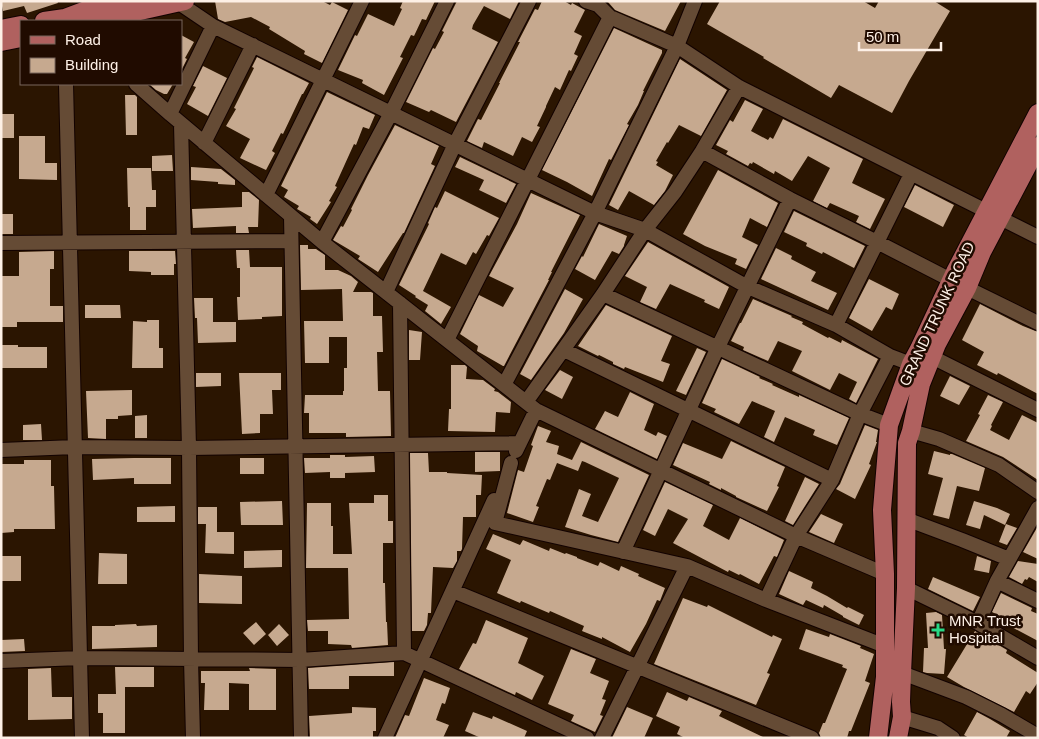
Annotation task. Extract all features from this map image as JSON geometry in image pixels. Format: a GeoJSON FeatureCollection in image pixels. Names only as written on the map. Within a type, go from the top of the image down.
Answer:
{"type":"FeatureCollection","features":[{"type":"Feature","properties":{"kind":"main road"},"geometry":{"type":"LineString","coordinates":[[66,20],[89,11],[130,1]]}},
{"type":"Feature","properties":{"kind":"main road"},"geometry":{"type":"LineString","coordinates":[[89,11],[180,2]]}},
{"type":"Feature","properties":{"kind":"main road"},"geometry":{"type":"LineString","coordinates":[[1,29],[20,25]]}},
{"type":"Feature","properties":{"kind":"main road"},"geometry":{"type":"LineString","coordinates":[[1,42],[20,38]]}},
{"type":"Feature","properties":{"kind":"main road"},"geometry":{"type":"LineString","coordinates":[[898,738],[902,717],[906,588],[907,443],[921,384],[959,284],[982,252],[994,215],[1038,113]]}},
{"type":"Feature","properties":{"kind":"main road"},"geometry":{"type":"LineString","coordinates":[[994,215],[1036,153]]}},
{"type":"Feature","properties":{"kind":"main road","name":"GRAND TRUNK ROAD"},"geometry":{"type":"LineString","coordinates":[[878,738],[886,677],[882,510],[889,425],[911,364],[959,284]]}},
{"type":"Feature","properties":{"kind":"street"},"geometry":{"type":"LineString","coordinates":[[266,195],[362,1]]}},
{"type":"Feature","properties":{"kind":"street"},"geometry":{"type":"LineString","coordinates":[[322,242],[391,113],[447,1]]}},
{"type":"Feature","properties":{"kind":"street"},"geometry":{"type":"LineString","coordinates":[[386,292],[455,144],[529,1]]}},
{"type":"Feature","properties":{"kind":"street"},"geometry":{"type":"LineString","coordinates":[[504,385],[595,213],[677,46],[695,1]]}},
{"type":"Feature","properties":{"kind":"street"},"geometry":{"type":"LineString","coordinates":[[180,2],[213,26],[595,213],[645,230],[746,286],[836,325],[890,356],[911,364]]}},
{"type":"Feature","properties":{"kind":"street"},"geometry":{"type":"LineString","coordinates":[[594,3],[610,17],[677,46],[739,87],[1038,237]]}},
{"type":"Feature","properties":{"kind":"street"},"geometry":{"type":"LineString","coordinates":[[447,340],[610,17]]}},
{"type":"Feature","properties":{"kind":"street"},"geometry":{"type":"LineString","coordinates":[[170,114],[213,26]]}},
{"type":"Feature","properties":{"kind":"street"},"geometry":{"type":"LineString","coordinates":[[204,143],[253,45]]}},
{"type":"Feature","properties":{"kind":"street"},"geometry":{"type":"LineString","coordinates":[[66,85],[82,738]]}},
{"type":"Feature","properties":{"kind":"street"},"geometry":{"type":"LineString","coordinates":[[137,85],[322,242],[531,406],[796,536],[885,574]]}},
{"type":"Feature","properties":{"kind":"street"},"geometry":{"type":"LineString","coordinates":[[385,738],[512,462],[531,406],[564,350],[645,230],[675,192],[702,152],[739,87]]}},
{"type":"Feature","properties":{"kind":"street"},"geometry":{"type":"LineString","coordinates":[[181,124],[189,448],[193,738]]}},
{"type":"Feature","properties":{"kind":"street"},"geometry":{"type":"LineString","coordinates":[[702,152],[790,199],[1038,324]]}},
{"type":"Feature","properties":{"kind":"street"},"geometry":{"type":"LineString","coordinates":[[836,325],[910,174]]}},
{"type":"Feature","properties":{"kind":"street"},"geometry":{"type":"LineString","coordinates":[[623,552],[746,286],[790,199]]}},
{"type":"Feature","properties":{"kind":"street"},"geometry":{"type":"LineString","coordinates":[[291,216],[301,738]]}},
{"type":"Feature","properties":{"kind":"street"},"geometry":{"type":"LineString","coordinates":[[1,243],[291,242]]}},
{"type":"Feature","properties":{"kind":"street"},"geometry":{"type":"LineString","coordinates":[[603,294],[860,414],[889,425]]}},
{"type":"Feature","properties":{"kind":"street"},"geometry":{"type":"LineString","coordinates":[[400,303],[404,653]]}},
{"type":"Feature","properties":{"kind":"street"},"geometry":{"type":"LineString","coordinates":[[564,350],[832,480]]}},
{"type":"Feature","properties":{"kind":"street"},"geometry":{"type":"LineString","coordinates":[[766,600],[796,536],[832,480],[860,414],[890,356]]}},
{"type":"Feature","properties":{"kind":"street"},"geometry":{"type":"LineString","coordinates":[[932,357],[1038,410]]}},
{"type":"Feature","properties":{"kind":"street"},"geometry":{"type":"LineString","coordinates":[[911,431],[939,439],[999,465],[1038,492]]}},
{"type":"Feature","properties":{"kind":"street"},"geometry":{"type":"LineString","coordinates":[[1,450],[75,446],[189,448],[520,443]]}},
{"type":"Feature","properties":{"kind":"street"},"geometry":{"type":"LineString","coordinates":[[512,462],[495,523],[687,566],[766,600],[885,646]]}},
{"type":"Feature","properties":{"kind":"street"},"geometry":{"type":"LineString","coordinates":[[978,623],[997,581],[1037,510]]}},
{"type":"Feature","properties":{"kind":"street"},"geometry":{"type":"LineString","coordinates":[[906,519],[1009,559]]}},
{"type":"Feature","properties":{"kind":"street"},"geometry":{"type":"LineString","coordinates":[[602,738],[687,566]]}},
{"type":"Feature","properties":{"kind":"street"},"geometry":{"type":"LineString","coordinates":[[997,581],[1038,601]]}},
{"type":"Feature","properties":{"kind":"street"},"geometry":{"type":"LineString","coordinates":[[906,588],[978,623],[1038,658]]}},
{"type":"Feature","properties":{"kind":"street"},"geometry":{"type":"LineString","coordinates":[[452,590],[812,738]]}},
{"type":"Feature","properties":{"kind":"street"},"geometry":{"type":"LineString","coordinates":[[1,661],[81,658],[300,660],[404,653],[587,738]]}},
{"type":"Feature","properties":{"kind":"street"},"geometry":{"type":"LineString","coordinates":[[902,672],[966,697],[1038,736]]}},
{"type":"Feature","properties":{"kind":"street"},"geometry":{"type":"LineString","coordinates":[[902,717],[938,728],[953,738]]}},
{"type":"Feature","properties":{"kind":"building"},"geometry":{"type":"Polygon","coordinates":[[[1,1],[57,1],[58,3],[27,13],[24,6],[3,11],[1,1]]]}},
{"type":"Feature","properties":{"kind":"building"},"geometry":{"type":"Polygon","coordinates":[[[215,1],[322,1],[330,5],[332,2],[348,10],[322,63],[304,54],[305,51],[269,29],[270,27],[251,17],[225,22],[218,19],[215,1]]]}},
{"type":"Feature","properties":{"kind":"building"},"geometry":{"type":"Polygon","coordinates":[[[403,1],[435,1],[426,20],[422,19],[414,36],[411,35],[400,57],[403,58],[384,95],[362,83],[363,80],[338,70],[355,35],[357,36],[368,14],[394,26],[402,9],[400,8],[403,1]]]}},
{"type":"Feature","properties":{"kind":"building"},"geometry":{"type":"Polygon","coordinates":[[[457,1],[519,1],[510,19],[484,6],[473,25],[472,29],[498,42],[456,122],[431,110],[429,112],[406,102],[433,48],[435,49],[444,32],[442,31],[457,1]]]}},
{"type":"Feature","properties":{"kind":"building"},"geometry":{"type":"Polygon","coordinates":[[[542,1],[564,1],[585,10],[574,32],[582,36],[574,54],[578,56],[571,71],[569,70],[560,90],[555,87],[537,126],[540,127],[532,142],[522,137],[513,156],[484,142],[482,148],[467,141],[478,119],[481,120],[520,42],[518,42],[535,9],[538,10],[542,1]]]}},
{"type":"Feature","properties":{"kind":"building"},"geometry":{"type":"Polygon","coordinates":[[[608,1],[681,1],[665,31],[615,10],[608,1]]]}},
{"type":"Feature","properties":{"kind":"building"},"geometry":{"type":"Polygon","coordinates":[[[720,1],[863,1],[875,8],[879,1],[934,1],[950,11],[892,113],[839,85],[831,98],[707,24],[720,1]]]}},
{"type":"Feature","properties":{"kind":"building"},"geometry":{"type":"Polygon","coordinates":[[[614,28],[662,50],[662,53],[627,124],[629,125],[611,160],[609,159],[592,196],[542,170],[614,28]]]}},
{"type":"Feature","properties":{"kind":"building"},"geometry":{"type":"Polygon","coordinates":[[[182,36],[194,42],[185,58],[187,59],[182,69],[182,36]]]}},
{"type":"Feature","properties":{"kind":"building"},"geometry":{"type":"Polygon","coordinates":[[[257,57],[309,83],[283,134],[281,133],[272,151],[275,153],[266,170],[240,158],[250,139],[226,126],[236,109],[234,108],[254,68],[252,67],[257,57]]]}},
{"type":"Feature","properties":{"kind":"building"},"geometry":{"type":"Polygon","coordinates":[[[680,59],[727,90],[701,136],[679,125],[667,142],[656,161],[658,162],[656,165],[673,175],[665,191],[654,205],[629,191],[618,210],[609,205],[680,59]]]}},
{"type":"Feature","properties":{"kind":"building"},"geometry":{"type":"Polygon","coordinates":[[[203,66],[227,78],[208,116],[187,104],[196,87],[193,86],[203,66]]]}},
{"type":"Feature","properties":{"kind":"building"},"geometry":{"type":"Polygon","coordinates":[[[150,85],[172,85],[167,94],[156,90],[150,85]]]}},
{"type":"Feature","properties":{"kind":"building"},"geometry":{"type":"Polygon","coordinates":[[[327,92],[375,115],[369,129],[363,127],[335,186],[337,187],[329,201],[331,202],[317,224],[310,219],[311,217],[297,209],[299,206],[284,197],[288,190],[281,186],[327,92]]]}},
{"type":"Feature","properties":{"kind":"building"},"geometry":{"type":"Polygon","coordinates":[[[125,95],[135,95],[137,97],[137,135],[126,135],[125,95]]]}},
{"type":"Feature","properties":{"kind":"building"},"geometry":{"type":"Polygon","coordinates":[[[745,100],[763,109],[751,131],[768,140],[770,137],[773,139],[783,119],[863,159],[852,183],[885,199],[870,229],[856,222],[859,216],[830,203],[827,208],[813,201],[830,168],[808,156],[792,181],[775,171],[774,174],[753,162],[748,166],[726,154],[728,151],[716,145],[730,120],[733,122],[745,100]]]}},
{"type":"Feature","properties":{"kind":"building"},"geometry":{"type":"Polygon","coordinates":[[[1,114],[14,114],[14,138],[1,138],[1,114]]]}},
{"type":"Feature","properties":{"kind":"building"},"geometry":{"type":"Polygon","coordinates":[[[395,125],[439,146],[431,164],[435,166],[404,233],[378,272],[358,259],[360,256],[333,240],[341,226],[343,227],[395,125]]]}},
{"type":"Feature","properties":{"kind":"building"},"geometry":{"type":"Polygon","coordinates":[[[19,136],[45,136],[45,163],[57,163],[57,180],[19,179],[19,136]]]}},
{"type":"Feature","properties":{"kind":"building"},"geometry":{"type":"Polygon","coordinates":[[[172,155],[173,171],[152,171],[152,156],[172,155]]]}},
{"type":"Feature","properties":{"kind":"building"},"geometry":{"type":"Polygon","coordinates":[[[460,157],[516,184],[506,203],[479,190],[484,180],[455,167],[460,157]]]}},
{"type":"Feature","properties":{"kind":"building"},"geometry":{"type":"Polygon","coordinates":[[[191,167],[221,169],[235,180],[235,185],[191,180],[191,167]]]}},
{"type":"Feature","properties":{"kind":"building"},"geometry":{"type":"Polygon","coordinates":[[[127,168],[151,168],[152,190],[156,190],[156,207],[146,207],[146,230],[130,230],[127,168]]]}},
{"type":"Feature","properties":{"kind":"building"},"geometry":{"type":"Polygon","coordinates":[[[718,170],[778,203],[767,227],[750,218],[742,237],[758,245],[746,269],[735,264],[737,259],[705,246],[683,234],[718,170]]]}},
{"type":"Feature","properties":{"kind":"building"},"geometry":{"type":"Polygon","coordinates":[[[915,185],[954,205],[943,227],[904,207],[915,185]]]}},
{"type":"Feature","properties":{"kind":"building"},"geometry":{"type":"Polygon","coordinates":[[[445,191],[499,218],[489,236],[487,235],[476,254],[473,252],[466,265],[441,253],[423,291],[451,307],[441,324],[425,311],[428,305],[399,285],[429,224],[435,207],[437,208],[445,191]]]}},
{"type":"Feature","properties":{"kind":"building"},"geometry":{"type":"Polygon","coordinates":[[[242,192],[249,192],[259,200],[258,227],[248,227],[249,233],[236,233],[236,226],[193,228],[192,209],[242,207],[242,192]]]}},
{"type":"Feature","properties":{"kind":"building"},"geometry":{"type":"Polygon","coordinates":[[[531,193],[580,215],[551,272],[549,280],[503,366],[477,351],[478,346],[460,334],[479,295],[503,307],[514,288],[489,276],[517,224],[531,193]]]}},
{"type":"Feature","properties":{"kind":"building"},"geometry":{"type":"Polygon","coordinates":[[[794,211],[865,246],[854,268],[823,252],[822,254],[806,246],[807,243],[784,232],[794,211]]]}},
{"type":"Feature","properties":{"kind":"building"},"geometry":{"type":"Polygon","coordinates":[[[1,214],[13,214],[13,234],[1,234],[1,214]]]}},
{"type":"Feature","properties":{"kind":"building"},"geometry":{"type":"Polygon","coordinates":[[[599,224],[627,236],[619,254],[612,251],[595,280],[575,269],[599,224]]]}},
{"type":"Feature","properties":{"kind":"building"},"geometry":{"type":"Polygon","coordinates":[[[648,242],[729,287],[719,309],[704,302],[705,300],[670,284],[656,309],[640,302],[647,287],[625,276],[648,242]]]}},
{"type":"Feature","properties":{"kind":"building"},"geometry":{"type":"Polygon","coordinates":[[[300,245],[308,245],[308,249],[316,249],[325,255],[325,270],[338,270],[351,276],[358,282],[353,292],[373,293],[373,316],[382,316],[383,352],[377,352],[378,391],[390,391],[391,436],[346,437],[346,433],[309,433],[309,413],[304,413],[305,395],[343,395],[344,368],[347,368],[347,337],[329,337],[329,363],[305,363],[304,321],[343,321],[342,289],[301,290],[300,245]]]}},
{"type":"Feature","properties":{"kind":"building"},"geometry":{"type":"Polygon","coordinates":[[[776,248],[792,256],[791,259],[816,272],[811,281],[837,293],[828,310],[761,279],[776,248]]]}},
{"type":"Feature","properties":{"kind":"building"},"geometry":{"type":"Polygon","coordinates":[[[236,250],[249,250],[250,267],[282,267],[282,316],[238,320],[237,297],[240,297],[240,268],[237,268],[236,250]]]}},
{"type":"Feature","properties":{"kind":"building"},"geometry":{"type":"Polygon","coordinates":[[[54,251],[54,269],[50,269],[50,306],[63,306],[63,322],[17,322],[17,327],[1,327],[1,276],[19,276],[19,252],[54,251]]]}},
{"type":"Feature","properties":{"kind":"building"},"geometry":{"type":"Polygon","coordinates":[[[129,251],[175,251],[176,264],[174,264],[174,275],[151,275],[151,272],[129,271],[129,251]]]}},
{"type":"Feature","properties":{"kind":"building"},"geometry":{"type":"Polygon","coordinates":[[[869,279],[899,294],[892,310],[886,307],[872,331],[849,318],[869,279]]]}},
{"type":"Feature","properties":{"kind":"building"},"geometry":{"type":"Polygon","coordinates":[[[565,289],[583,299],[564,333],[531,380],[520,374],[565,289]]]}},
{"type":"Feature","properties":{"kind":"building"},"geometry":{"type":"Polygon","coordinates":[[[194,298],[213,298],[213,322],[236,322],[236,342],[198,343],[194,298]]]}},
{"type":"Feature","properties":{"kind":"building"},"geometry":{"type":"Polygon","coordinates":[[[753,299],[792,316],[803,322],[802,324],[828,338],[841,343],[842,340],[878,359],[856,403],[849,399],[857,382],[839,373],[830,390],[792,371],[802,351],[778,341],[768,361],[743,350],[744,347],[731,341],[753,299]]]}},
{"type":"Feature","properties":{"kind":"building"},"geometry":{"type":"Polygon","coordinates":[[[980,304],[1038,332],[1038,394],[998,373],[997,375],[977,365],[984,352],[962,340],[980,304]]]}},
{"type":"Feature","properties":{"kind":"building"},"geometry":{"type":"Polygon","coordinates":[[[85,305],[120,305],[121,318],[85,318],[85,305]]]}},
{"type":"Feature","properties":{"kind":"building"},"geometry":{"type":"Polygon","coordinates":[[[606,305],[672,336],[661,361],[670,364],[663,382],[625,367],[624,369],[578,346],[606,305]]]}},
{"type":"Feature","properties":{"kind":"building"},"geometry":{"type":"Polygon","coordinates":[[[147,320],[159,320],[159,348],[163,348],[163,368],[132,368],[133,321],[147,322],[147,320]]]}},
{"type":"Feature","properties":{"kind":"building"},"geometry":{"type":"Polygon","coordinates":[[[409,330],[422,332],[420,360],[409,360],[409,330]]]}},
{"type":"Feature","properties":{"kind":"building"},"geometry":{"type":"Polygon","coordinates":[[[1,345],[47,347],[47,368],[1,368],[1,345]]]}},
{"type":"Feature","properties":{"kind":"building"},"geometry":{"type":"Polygon","coordinates":[[[697,348],[706,352],[686,395],[676,391],[697,348]]]}},
{"type":"Feature","properties":{"kind":"building"},"geometry":{"type":"Polygon","coordinates":[[[722,359],[760,377],[772,385],[849,418],[837,445],[813,435],[815,430],[785,417],[774,442],[764,437],[775,411],[752,401],[739,424],[714,412],[716,409],[702,403],[722,359]]]}},
{"type":"Feature","properties":{"kind":"building"},"geometry":{"type":"Polygon","coordinates":[[[451,365],[465,365],[467,367],[466,379],[483,380],[495,389],[494,391],[511,402],[510,413],[496,412],[495,432],[448,431],[449,409],[451,409],[451,365]]]}},
{"type":"Feature","properties":{"kind":"building"},"geometry":{"type":"Polygon","coordinates":[[[560,370],[573,377],[562,399],[545,390],[560,370]]]}},
{"type":"Feature","properties":{"kind":"building"},"geometry":{"type":"Polygon","coordinates":[[[196,373],[221,373],[221,386],[196,387],[196,373]]]}},
{"type":"Feature","properties":{"kind":"building"},"geometry":{"type":"Polygon","coordinates":[[[239,373],[281,373],[281,390],[272,390],[273,414],[260,414],[260,433],[242,434],[239,373]]]}},
{"type":"Feature","properties":{"kind":"building"},"geometry":{"type":"Polygon","coordinates":[[[950,376],[970,386],[959,405],[940,396],[950,376]]]}},
{"type":"Feature","properties":{"kind":"building"},"geometry":{"type":"Polygon","coordinates":[[[132,390],[132,415],[118,416],[118,419],[106,419],[106,439],[88,438],[86,391],[132,390]]]}},
{"type":"Feature","properties":{"kind":"building"},"geometry":{"type":"Polygon","coordinates":[[[630,392],[654,404],[644,430],[656,436],[658,432],[667,436],[657,459],[595,429],[605,411],[618,417],[630,392]]]}},
{"type":"Feature","properties":{"kind":"building"},"geometry":{"type":"Polygon","coordinates":[[[988,395],[1003,402],[990,430],[1009,440],[1022,415],[1038,423],[1038,480],[1003,457],[966,441],[988,395]]]}},
{"type":"Feature","properties":{"kind":"building"},"geometry":{"type":"Polygon","coordinates":[[[147,415],[147,438],[135,438],[135,416],[147,415]]]}},
{"type":"Feature","properties":{"kind":"building"},"geometry":{"type":"Polygon","coordinates":[[[41,424],[42,440],[23,440],[23,425],[41,424]]]}},
{"type":"Feature","properties":{"kind":"building"},"geometry":{"type":"Polygon","coordinates":[[[865,425],[878,430],[877,442],[869,464],[871,465],[855,499],[836,489],[840,484],[865,425]]]}},
{"type":"Feature","properties":{"kind":"building"},"geometry":{"type":"Polygon","coordinates":[[[538,426],[551,431],[546,442],[559,446],[557,454],[572,460],[581,442],[649,475],[618,542],[565,527],[579,489],[591,494],[582,516],[598,522],[619,478],[582,461],[578,471],[557,463],[550,480],[547,479],[536,506],[539,507],[533,522],[507,513],[518,470],[524,472],[538,426]]]}},
{"type":"Feature","properties":{"kind":"building"},"geometry":{"type":"Polygon","coordinates":[[[731,441],[785,467],[777,486],[779,487],[767,511],[673,465],[683,443],[722,459],[731,441]]]}},
{"type":"Feature","properties":{"kind":"building"},"geometry":{"type":"Polygon","coordinates":[[[934,451],[952,454],[985,468],[979,491],[957,486],[949,519],[933,515],[943,478],[928,474],[934,451]]]}},
{"type":"Feature","properties":{"kind":"building"},"geometry":{"type":"Polygon","coordinates":[[[475,452],[500,452],[500,471],[475,472],[475,452]]]}},
{"type":"Feature","properties":{"kind":"building"},"geometry":{"type":"Polygon","coordinates":[[[410,453],[428,453],[429,472],[482,475],[481,495],[476,495],[476,517],[463,517],[462,549],[457,551],[457,561],[453,568],[433,567],[431,613],[428,613],[427,625],[424,631],[412,631],[410,453]]]}},
{"type":"Feature","properties":{"kind":"building"},"geometry":{"type":"Polygon","coordinates":[[[330,455],[345,455],[345,457],[374,456],[375,472],[345,473],[345,478],[330,478],[330,472],[305,473],[304,458],[330,458],[330,455]]]}},
{"type":"Feature","properties":{"kind":"building"},"geometry":{"type":"Polygon","coordinates":[[[171,458],[171,484],[134,484],[134,478],[93,480],[92,459],[171,458]]]}},
{"type":"Feature","properties":{"kind":"building"},"geometry":{"type":"Polygon","coordinates":[[[240,458],[264,458],[264,474],[240,474],[240,458]]]}},
{"type":"Feature","properties":{"kind":"building"},"geometry":{"type":"Polygon","coordinates":[[[24,460],[51,460],[51,486],[54,486],[55,529],[14,529],[14,532],[1,533],[1,464],[24,464],[24,460]]]}},
{"type":"Feature","properties":{"kind":"building"},"geometry":{"type":"Polygon","coordinates":[[[805,477],[819,484],[793,525],[785,521],[805,477]]]}},
{"type":"Feature","properties":{"kind":"building"},"geometry":{"type":"Polygon","coordinates":[[[665,482],[713,505],[703,526],[729,540],[740,518],[784,540],[777,557],[774,556],[759,584],[740,574],[729,570],[728,572],[673,543],[688,519],[668,509],[655,536],[643,530],[665,482]]]}},
{"type":"Feature","properties":{"kind":"building"},"geometry":{"type":"Polygon","coordinates":[[[374,495],[388,495],[388,521],[393,521],[393,543],[383,543],[383,583],[385,583],[388,645],[352,648],[351,645],[328,644],[328,631],[308,631],[307,620],[349,619],[348,568],[306,568],[307,503],[331,503],[333,554],[352,554],[349,503],[374,503],[374,495]]]}},
{"type":"Feature","properties":{"kind":"building"},"geometry":{"type":"Polygon","coordinates":[[[282,501],[283,525],[241,525],[240,502],[282,501]]]}},
{"type":"Feature","properties":{"kind":"building"},"geometry":{"type":"Polygon","coordinates":[[[974,501],[1010,514],[1005,525],[984,515],[980,529],[966,525],[974,501]]]}},
{"type":"Feature","properties":{"kind":"building"},"geometry":{"type":"Polygon","coordinates":[[[175,506],[175,522],[137,522],[137,507],[175,506]]]}},
{"type":"Feature","properties":{"kind":"building"},"geometry":{"type":"Polygon","coordinates":[[[198,507],[217,507],[217,532],[234,532],[234,554],[205,553],[206,524],[198,524],[198,507]]]}},
{"type":"Feature","properties":{"kind":"building"},"geometry":{"type":"Polygon","coordinates":[[[821,514],[843,524],[834,543],[809,532],[821,514]]]}},
{"type":"Feature","properties":{"kind":"building"},"geometry":{"type":"Polygon","coordinates":[[[1006,524],[1017,528],[1007,545],[999,542],[1006,524]]]}},
{"type":"Feature","properties":{"kind":"building"},"geometry":{"type":"Polygon","coordinates":[[[1038,526],[1038,559],[1023,552],[1038,526]]]}},
{"type":"Feature","properties":{"kind":"building"},"geometry":{"type":"Polygon","coordinates":[[[493,534],[520,545],[523,540],[549,551],[550,548],[598,566],[600,562],[619,571],[621,566],[665,588],[660,601],[657,600],[630,652],[602,637],[602,639],[582,631],[584,626],[550,611],[549,613],[497,593],[511,560],[486,549],[493,534]]]}},
{"type":"Feature","properties":{"kind":"building"},"geometry":{"type":"Polygon","coordinates":[[[282,550],[282,567],[244,568],[244,551],[282,550]]]}},
{"type":"Feature","properties":{"kind":"building"},"geometry":{"type":"Polygon","coordinates":[[[99,553],[127,554],[127,584],[98,584],[99,553]]]}},
{"type":"Feature","properties":{"kind":"building"},"geometry":{"type":"Polygon","coordinates":[[[1,556],[21,556],[21,581],[1,581],[1,556]]]}},
{"type":"Feature","properties":{"kind":"building"},"geometry":{"type":"Polygon","coordinates":[[[977,556],[991,561],[989,573],[974,570],[977,556]]]}},
{"type":"Feature","properties":{"kind":"building"},"geometry":{"type":"Polygon","coordinates":[[[1018,561],[1038,564],[1038,582],[1029,577],[1022,584],[1009,577],[1018,561]]]}},
{"type":"Feature","properties":{"kind":"building"},"geometry":{"type":"Polygon","coordinates":[[[789,571],[813,582],[811,588],[864,615],[859,625],[824,605],[823,608],[806,600],[803,605],[779,594],[789,571]]]}},
{"type":"Feature","properties":{"kind":"building"},"geometry":{"type":"Polygon","coordinates":[[[199,574],[242,576],[242,604],[199,603],[199,574]]]}},
{"type":"Feature","properties":{"kind":"building"},"geometry":{"type":"Polygon","coordinates":[[[933,577],[980,597],[973,611],[928,589],[933,577]]]}},
{"type":"Feature","properties":{"kind":"building"},"geometry":{"type":"Polygon","coordinates":[[[1001,593],[1032,608],[1031,611],[1038,614],[1038,641],[1004,623],[1006,619],[992,612],[1001,593]]]}},
{"type":"Feature","properties":{"kind":"building"},"geometry":{"type":"Polygon","coordinates":[[[683,598],[707,607],[708,605],[772,637],[773,635],[782,639],[767,673],[770,674],[756,705],[654,664],[683,598]]]}},
{"type":"Feature","properties":{"kind":"building"},"geometry":{"type":"Polygon","coordinates":[[[936,612],[942,615],[944,649],[946,649],[944,674],[923,672],[924,648],[928,648],[926,613],[936,612]]]}},
{"type":"Feature","properties":{"kind":"building"},"geometry":{"type":"Polygon","coordinates":[[[486,620],[528,638],[518,663],[544,676],[532,700],[516,692],[515,695],[459,669],[473,643],[476,644],[486,620]]]}},
{"type":"Feature","properties":{"kind":"building"},"geometry":{"type":"Polygon","coordinates":[[[256,622],[266,634],[254,645],[243,633],[256,622]]]}},
{"type":"Feature","properties":{"kind":"building"},"geometry":{"type":"Polygon","coordinates":[[[136,624],[137,626],[157,625],[157,647],[92,649],[92,626],[136,624]]]}},
{"type":"Feature","properties":{"kind":"building"},"geometry":{"type":"Polygon","coordinates":[[[279,624],[289,635],[277,646],[268,635],[279,624]]]}},
{"type":"Feature","properties":{"kind":"building"},"geometry":{"type":"Polygon","coordinates":[[[806,629],[829,637],[830,634],[861,646],[860,648],[874,654],[865,681],[870,683],[847,738],[821,738],[819,733],[847,669],[842,667],[843,665],[799,649],[806,629]]]}},
{"type":"Feature","properties":{"kind":"building"},"geometry":{"type":"Polygon","coordinates":[[[975,631],[1007,650],[1006,653],[1038,673],[1038,682],[1030,694],[1026,691],[1014,712],[947,677],[975,631]]]}},
{"type":"Feature","properties":{"kind":"building"},"geometry":{"type":"Polygon","coordinates":[[[24,639],[25,651],[1,652],[1,640],[24,639]]]}},
{"type":"Feature","properties":{"kind":"building"},"geometry":{"type":"Polygon","coordinates":[[[571,649],[596,659],[590,673],[609,681],[602,699],[606,700],[600,715],[603,716],[595,732],[571,721],[574,715],[548,704],[571,649]]]}},
{"type":"Feature","properties":{"kind":"building"},"geometry":{"type":"Polygon","coordinates":[[[394,662],[394,676],[349,676],[349,689],[309,689],[308,668],[394,662]]]}},
{"type":"Feature","properties":{"kind":"building"},"geometry":{"type":"Polygon","coordinates":[[[115,667],[154,667],[154,687],[125,687],[125,733],[103,733],[103,713],[98,713],[98,694],[116,694],[115,667]]]}},
{"type":"Feature","properties":{"kind":"building"},"geometry":{"type":"Polygon","coordinates":[[[51,668],[52,697],[72,697],[72,719],[28,720],[28,669],[51,668]]]}},
{"type":"Feature","properties":{"kind":"building"},"geometry":{"type":"Polygon","coordinates":[[[249,668],[276,669],[276,710],[249,710],[249,684],[229,683],[229,710],[204,710],[205,683],[201,683],[201,671],[250,671],[249,668]]]}},
{"type":"Feature","properties":{"kind":"building"},"geometry":{"type":"Polygon","coordinates":[[[424,678],[450,688],[445,704],[442,703],[436,720],[449,725],[443,738],[395,738],[405,715],[409,716],[424,678]]]}},
{"type":"Feature","properties":{"kind":"building"},"geometry":{"type":"Polygon","coordinates":[[[667,692],[687,701],[689,697],[722,711],[719,716],[765,738],[685,738],[677,734],[680,727],[656,716],[667,692]]]}},
{"type":"Feature","properties":{"kind":"building"},"geometry":{"type":"Polygon","coordinates":[[[352,707],[376,708],[376,731],[373,731],[373,738],[310,738],[309,716],[352,713],[352,707]]]}},
{"type":"Feature","properties":{"kind":"building"},"geometry":{"type":"Polygon","coordinates":[[[627,707],[653,718],[644,738],[612,738],[627,707]]]}},
{"type":"Feature","properties":{"kind":"building"},"geometry":{"type":"Polygon","coordinates":[[[473,712],[492,719],[493,716],[527,731],[524,738],[481,738],[465,731],[473,712]]]}},
{"type":"Feature","properties":{"kind":"building"},"geometry":{"type":"Polygon","coordinates":[[[977,712],[1010,731],[1006,738],[969,738],[964,735],[977,712]]]}},
{"type":"Feature","properties":{"kind":"place","name":"MNR Trust Hospital"},"geometry":{"type":"Point","coordinates":[938,630]}}]}
